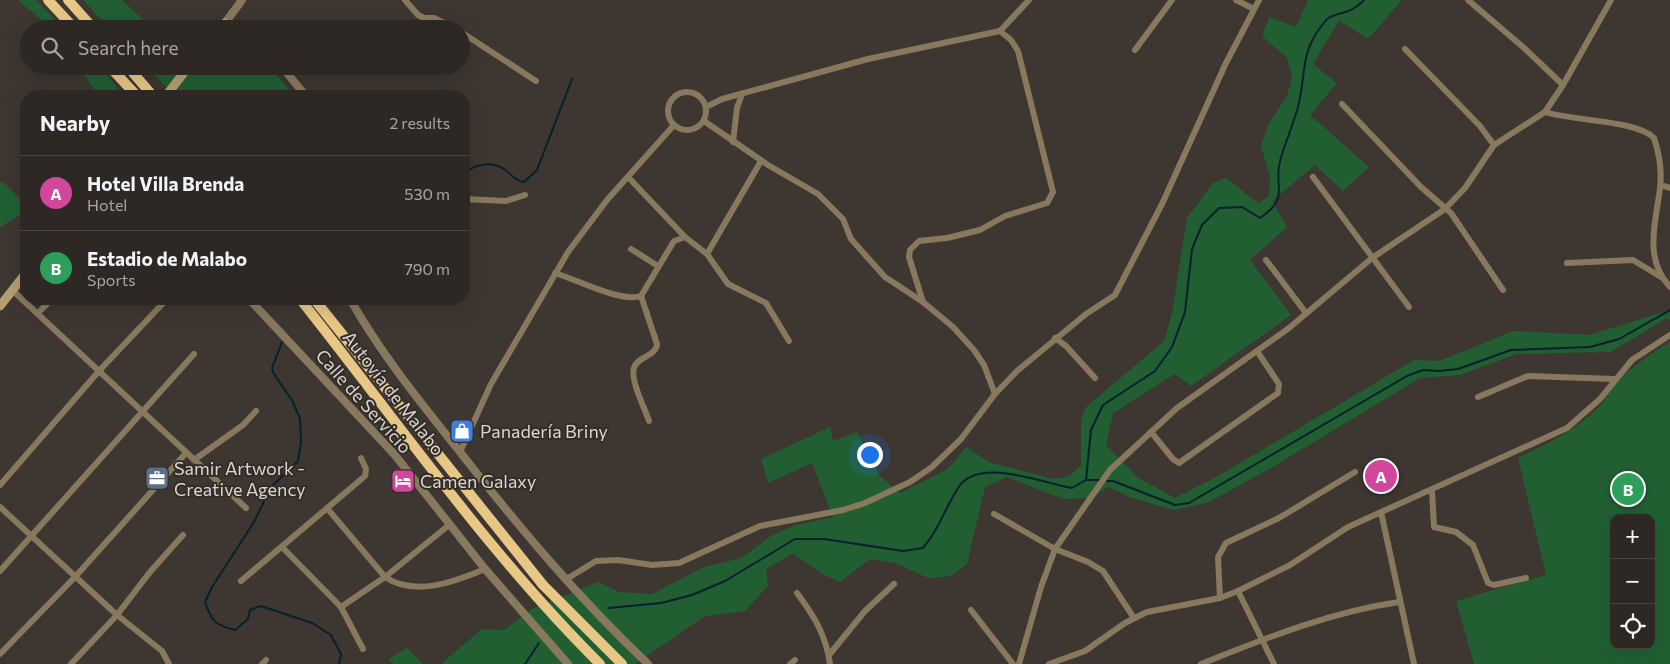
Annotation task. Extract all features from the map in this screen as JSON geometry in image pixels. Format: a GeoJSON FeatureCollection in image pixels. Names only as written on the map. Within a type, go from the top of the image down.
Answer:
{"type":"FeatureCollection","features":[{"type":"Feature","properties":{"kind":"highway"},"geometry":{"type":"LineString","coordinates":[[48,0],[67,20]]}},
{"type":"Feature","properties":{"kind":"highway"},"geometry":{"type":"LineString","coordinates":[[68,0],[86,20]]}},
{"type":"Feature","properties":{"kind":"highway"},"geometry":{"type":"LineString","coordinates":[[117,75],[131,90]]}},
{"type":"Feature","properties":{"kind":"highway"},"geometry":{"type":"LineString","coordinates":[[135,75],[148,90]]}},
{"type":"Feature","properties":{"kind":"highway","name":"Autovía de Malabo"},"geometry":{"type":"LineString","coordinates":[[305,305],[498,554],[567,631],[600,664]]}},
{"type":"Feature","properties":{"kind":"highway","name":"Autovía de Malabo"},"geometry":{"type":"LineString","coordinates":[[319,305],[543,585],[622,664]]}},
{"type":"Feature","properties":{"kind":"main road"},"geometry":{"type":"LineString","coordinates":[[170,90],[182,75]]}},
{"type":"Feature","properties":{"kind":"main road"},"geometry":{"type":"LineString","coordinates":[[0,306],[20,280]]}},
{"type":"Feature","properties":{"kind":"street"},"geometry":{"type":"LineString","coordinates":[[227,20],[242,0]]}},
{"type":"Feature","properties":{"kind":"street"},"geometry":{"type":"LineString","coordinates":[[405,0],[418,15],[424,18],[441,20]]}},
{"type":"Feature","properties":{"kind":"street"},"geometry":{"type":"LineString","coordinates":[[706,107],[722,99],[868,59],[1000,31],[1029,0]]}},
{"type":"Feature","properties":{"kind":"street"},"geometry":{"type":"LineString","coordinates":[[1135,50],[1172,0]]}},
{"type":"Feature","properties":{"kind":"street"},"geometry":{"type":"LineString","coordinates":[[1236,0],[1254,9]]}},
{"type":"Feature","properties":{"kind":"street"},"geometry":{"type":"LineString","coordinates":[[565,580],[596,561],[618,560],[652,566],[679,563],[760,526],[843,510],[865,503],[910,482],[932,467],[961,439],[995,394],[1055,338],[1115,295],[1121,288],[1259,0]]}},
{"type":"Feature","properties":{"kind":"street"},"geometry":{"type":"LineString","coordinates":[[1468,0],[1523,46],[1563,85]]}},
{"type":"Feature","properties":{"kind":"street"},"geometry":{"type":"LineString","coordinates":[[1020,664],[1041,587],[1055,549],[1104,477],[1177,408],[1257,351],[1372,258],[1445,209],[1465,188],[1494,146],[1545,112],[1563,85],[1611,0]]}},
{"type":"Feature","properties":{"kind":"street"},"geometry":{"type":"LineString","coordinates":[[923,302],[909,257],[913,244],[919,241],[947,238],[980,230],[1005,216],[1047,203],[1053,192],[1018,51],[1011,40],[1000,31]]}},
{"type":"Feature","properties":{"kind":"street"},"geometry":{"type":"LineString","coordinates":[[470,38],[536,81]]}},
{"type":"Feature","properties":{"kind":"street"},"geometry":{"type":"LineString","coordinates":[[1405,49],[1480,126],[1494,146]]}},
{"type":"Feature","properties":{"kind":"street"},"geometry":{"type":"LineString","coordinates":[[288,75],[301,90]]}},
{"type":"Feature","properties":{"kind":"street"},"geometry":{"type":"LineString","coordinates":[[694,94],[703,101],[706,107],[704,121],[690,130],[674,125],[668,110],[676,96],[694,94]]}},
{"type":"Feature","properties":{"kind":"street"},"geometry":{"type":"LineString","coordinates":[[733,142],[737,108],[742,94]]}},
{"type":"Feature","properties":{"kind":"street"},"geometry":{"type":"LineString","coordinates":[[1342,104],[1454,217],[1503,290]]}},
{"type":"Feature","properties":{"kind":"street"},"geometry":{"type":"LineString","coordinates":[[1545,112],[1566,118],[1630,126],[1650,134],[1657,146],[1661,185],[1654,218],[1653,241],[1654,256],[1662,278]]}},
{"type":"Feature","properties":{"kind":"street"},"geometry":{"type":"LineString","coordinates":[[704,121],[761,160],[818,194],[842,219],[851,239],[885,277],[923,302],[953,327],[974,350],[984,365],[995,394]]}},
{"type":"Feature","properties":{"kind":"street"},"geometry":{"type":"LineString","coordinates":[[460,452],[491,384],[555,273],[580,235],[674,125]]}},
{"type":"Feature","properties":{"kind":"street"},"geometry":{"type":"LineString","coordinates":[[707,254],[761,160]]}},
{"type":"Feature","properties":{"kind":"street"},"geometry":{"type":"LineString","coordinates":[[628,177],[685,237],[707,254],[728,284],[766,303],[788,342]]}},
{"type":"Feature","properties":{"kind":"street"},"geometry":{"type":"LineString","coordinates":[[1313,177],[1409,307]]}},
{"type":"Feature","properties":{"kind":"street"},"geometry":{"type":"LineString","coordinates":[[1661,185],[1670,188]]}},
{"type":"Feature","properties":{"kind":"street"},"geometry":{"type":"LineString","coordinates":[[470,199],[506,200],[526,195]]}},
{"type":"Feature","properties":{"kind":"street"},"geometry":{"type":"LineString","coordinates":[[555,273],[584,282],[606,293],[633,298],[641,296],[674,241],[685,237]]}},
{"type":"Feature","properties":{"kind":"street"},"geometry":{"type":"LineString","coordinates":[[631,249],[658,266]]}},
{"type":"Feature","properties":{"kind":"street"},"geometry":{"type":"LineString","coordinates":[[1266,260],[1306,313]]}},
{"type":"Feature","properties":{"kind":"street"},"geometry":{"type":"LineString","coordinates":[[1567,263],[1633,260],[1662,278],[1670,287]]}},
{"type":"Feature","properties":{"kind":"street"},"geometry":{"type":"LineString","coordinates":[[12,290],[20,297]]}},
{"type":"Feature","properties":{"kind":"street"},"geometry":{"type":"LineString","coordinates":[[641,296],[657,344],[655,351],[636,362],[633,369],[634,378],[649,421]]}},
{"type":"Feature","properties":{"kind":"street"},"geometry":{"type":"LineString","coordinates":[[29,305],[246,508]]}},
{"type":"Feature","properties":{"kind":"street"},"geometry":{"type":"LineString","coordinates":[[38,313],[46,305]]}},
{"type":"Feature","properties":{"kind":"street"},"geometry":{"type":"LineString","coordinates":[[0,485],[99,371],[161,305]]}},
{"type":"Feature","properties":{"kind":"street","name":"Calle de Servicio"},"geometry":{"type":"LineString","coordinates":[[255,305],[394,454],[485,569],[568,664]]}},
{"type":"Feature","properties":{"kind":"street"},"geometry":{"type":"LineString","coordinates":[[354,305],[401,378],[454,445],[565,580],[648,664]]}},
{"type":"Feature","properties":{"kind":"street"},"geometry":{"type":"LineString","coordinates":[[1049,664],[1085,651],[1134,618],[1161,608],[1220,598],[1238,591],[1290,565],[1348,527],[1432,491],[1567,428],[1600,399],[1614,379],[1639,354],[1670,335]]}},
{"type":"Feature","properties":{"kind":"street"},"geometry":{"type":"LineString","coordinates":[[1055,338],[1066,346],[1095,378]]}},
{"type":"Feature","properties":{"kind":"street"},"geometry":{"type":"LineString","coordinates":[[1151,432],[1173,459],[1179,462],[1278,394],[1279,384],[1257,351]]}},
{"type":"Feature","properties":{"kind":"street"},"geometry":{"type":"LineString","coordinates":[[0,571],[194,354]]}},
{"type":"Feature","properties":{"kind":"street"},"geometry":{"type":"LineString","coordinates":[[1478,397],[1528,376],[1614,379]]}},
{"type":"Feature","properties":{"kind":"street"},"geometry":{"type":"LineString","coordinates":[[194,460],[243,425],[256,412]]}},
{"type":"Feature","properties":{"kind":"street"},"geometry":{"type":"LineString","coordinates":[[454,445],[464,440]]}},
{"type":"Feature","properties":{"kind":"street"},"geometry":{"type":"LineString","coordinates":[[0,654],[75,577],[186,453]]}},
{"type":"Feature","properties":{"kind":"street"},"geometry":{"type":"LineString","coordinates":[[241,581],[365,476],[366,469],[361,458]]}},
{"type":"Feature","properties":{"kind":"street"},"geometry":{"type":"LineString","coordinates":[[1220,598],[1218,557],[1226,543],[1279,518],[1354,472]]}},
{"type":"Feature","properties":{"kind":"street"},"geometry":{"type":"LineString","coordinates":[[1432,491],[1434,527],[1456,532],[1473,545],[1488,583],[1494,586],[1526,578]]}},
{"type":"Feature","properties":{"kind":"street"},"geometry":{"type":"LineString","coordinates":[[0,508],[117,615],[162,651],[168,664]]}},
{"type":"Feature","properties":{"kind":"street"},"geometry":{"type":"LineString","coordinates":[[327,508],[385,577],[396,584],[419,588],[462,579],[485,569]]}},
{"type":"Feature","properties":{"kind":"street"},"geometry":{"type":"LineString","coordinates":[[1381,512],[1399,602],[1414,664]]}},
{"type":"Feature","properties":{"kind":"street"},"geometry":{"type":"LineString","coordinates":[[994,514],[1055,549],[1073,555],[1103,571],[1134,618]]}},
{"type":"Feature","properties":{"kind":"street"},"geometry":{"type":"LineString","coordinates":[[341,606],[385,577],[450,525]]}},
{"type":"Feature","properties":{"kind":"street"},"geometry":{"type":"LineString","coordinates":[[71,664],[117,615],[150,572],[183,535]]}},
{"type":"Feature","properties":{"kind":"street"},"geometry":{"type":"LineString","coordinates":[[282,547],[341,606],[363,650]]}},
{"type":"Feature","properties":{"kind":"street"},"geometry":{"type":"LineString","coordinates":[[829,655],[865,611],[894,584]]}},
{"type":"Feature","properties":{"kind":"street"},"geometry":{"type":"LineString","coordinates":[[1238,591],[1274,664]]}},
{"type":"Feature","properties":{"kind":"street"},"geometry":{"type":"LineString","coordinates":[[796,594],[821,629],[830,664]]}},
{"type":"Feature","properties":{"kind":"street"},"geometry":{"type":"LineString","coordinates":[[1201,664],[1261,640],[1362,607],[1399,602]]}},
{"type":"Feature","properties":{"kind":"street"},"geometry":{"type":"LineString","coordinates":[[971,610],[1013,664]]}},
{"type":"Feature","properties":{"kind":"green space"},"geometry":{"type":"Polygon","coordinates":[[[18,0],[36,0],[56,20],[41,20],[18,0]]]}},
{"type":"Feature","properties":{"kind":"green space"},"geometry":{"type":"Polygon","coordinates":[[[83,0],[122,0],[143,20],[102,20],[83,0]]]}},
{"type":"Feature","properties":{"kind":"green space"},"geometry":{"type":"Polygon","coordinates":[[[1308,0],[1402,0],[1368,39],[1339,21],[1313,64],[1337,83],[1310,115],[1369,167],[1343,191],[1315,165],[1272,201],[1287,227],[1250,260],[1291,315],[1191,386],[1175,374],[1113,413],[1106,445],[1137,477],[1175,498],[1218,476],[1414,360],[1439,361],[1513,331],[1589,335],[1670,310],[1670,321],[1667,318],[1611,352],[1517,354],[1460,375],[1420,378],[1271,468],[1209,502],[1173,510],[1129,497],[1109,487],[1090,498],[1063,499],[1007,477],[985,487],[967,564],[951,576],[928,578],[896,563],[870,559],[840,582],[822,574],[793,553],[766,569],[768,586],[745,611],[705,616],[635,664],[441,664],[482,629],[504,630],[532,609],[598,582],[619,592],[652,594],[702,568],[741,558],[771,536],[793,526],[833,517],[812,463],[768,483],[761,459],[830,427],[833,441],[857,432],[880,476],[900,493],[948,469],[966,447],[989,462],[1053,479],[1068,477],[1081,465],[1081,420],[1086,407],[1164,341],[1172,313],[1187,218],[1213,183],[1226,178],[1259,203],[1269,196],[1270,177],[1261,146],[1268,125],[1287,96],[1292,76],[1287,58],[1262,36],[1269,17],[1296,27],[1308,0]]]}},
{"type":"Feature","properties":{"kind":"green space"},"geometry":{"type":"Polygon","coordinates":[[[84,75],[108,75],[119,90],[95,90],[84,75]]]}},
{"type":"Feature","properties":{"kind":"green space"},"geometry":{"type":"Polygon","coordinates":[[[155,75],[182,75],[167,88],[155,75]]]}},
{"type":"Feature","properties":{"kind":"green space"},"geometry":{"type":"Polygon","coordinates":[[[188,75],[276,75],[289,90],[177,90],[188,75]]]}},
{"type":"Feature","properties":{"kind":"green space"},"geometry":{"type":"Polygon","coordinates":[[[3,182],[20,199],[20,215],[0,227],[0,183],[3,182]]]}},
{"type":"Feature","properties":{"kind":"green space"},"geometry":{"type":"Polygon","coordinates":[[[1670,342],[1670,664],[1548,664],[1549,661],[1547,664],[1474,664],[1456,601],[1546,575],[1518,458],[1550,442],[1581,423],[1599,407],[1615,385],[1642,360],[1670,342]]]}},
{"type":"Feature","properties":{"kind":"green space"},"geometry":{"type":"Polygon","coordinates":[[[407,648],[423,664],[393,664],[389,659],[407,648]]]}},
{"type":"Feature","properties":{"kind":"waterway"},"geometry":{"type":"LineString","coordinates":[[609,608],[661,603],[692,595],[725,581],[795,539],[824,539],[903,551],[923,548],[929,541],[958,488],[967,479],[980,474],[1012,474],[1072,488],[1086,480],[1091,430],[1103,405],[1155,371],[1172,347],[1185,312],[1192,249],[1202,225],[1219,208],[1242,207],[1260,218],[1275,204],[1279,192],[1278,170],[1298,107],[1309,47],[1327,19],[1354,8],[1364,0]]}},
{"type":"Feature","properties":{"kind":"waterway"},"geometry":{"type":"LineString","coordinates":[[470,169],[489,164],[494,165],[504,169],[515,179],[524,182],[537,170],[572,79]]}},
{"type":"Feature","properties":{"kind":"waterway"},"geometry":{"type":"LineString","coordinates":[[1105,481],[1113,481],[1175,505],[1189,503],[1407,376],[1423,370],[1458,369],[1511,350],[1590,347],[1619,339],[1670,310]]}},
{"type":"Feature","properties":{"kind":"waterway"},"geometry":{"type":"LineString","coordinates":[[282,342],[272,368],[293,402],[300,419],[301,442],[298,461],[271,487],[254,522],[212,587],[205,602],[215,622],[235,630],[248,619],[250,610],[261,606],[312,623],[331,635],[341,654],[339,664]]}},
{"type":"Feature","properties":{"kind":"waterway"},"geometry":{"type":"LineString","coordinates":[[1087,480],[1100,480]]}},
{"type":"Feature","properties":{"kind":"waterway"},"geometry":{"type":"LineString","coordinates":[[525,664],[539,643]]}},
{"type":"Feature","properties":{"kind":"place","name":"Panadería Briny"},"geometry":{"type":"Point","coordinates":[462,431]}},
{"type":"Feature","properties":{"kind":"place","name":"Hotel Villa Brenda"},"geometry":{"type":"Point","coordinates":[1381,476]}},
{"type":"Feature","properties":{"kind":"place","name":"Samir Artwork - Creative Agency"},"geometry":{"type":"Point","coordinates":[157,478]}},
{"type":"Feature","properties":{"kind":"place","name":"Camen Galaxy"},"geometry":{"type":"Point","coordinates":[403,481]}},
{"type":"Feature","properties":{"kind":"place","name":"Estadio de Malabo"},"geometry":{"type":"Point","coordinates":[1628,489]}}]}
